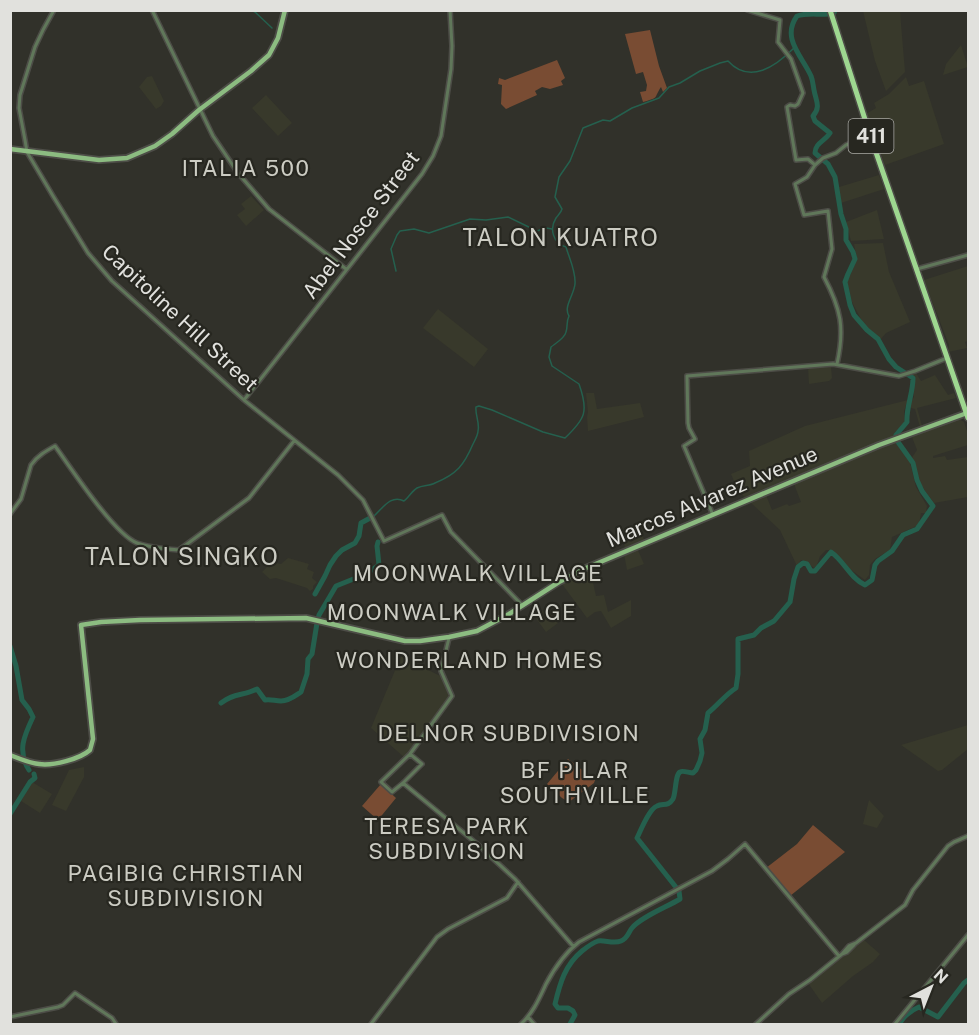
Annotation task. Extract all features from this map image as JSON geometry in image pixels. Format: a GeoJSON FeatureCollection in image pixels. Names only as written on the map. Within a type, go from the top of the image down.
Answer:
{"type":"FeatureCollection","features":[{"type":"Feature","properties":{"kind":"highway","name":"411"},"geometry":{"type":"LineString","coordinates":[[831,13],[870,135],[968,416]]}},
{"type":"Feature","properties":{"kind":"main road"},"geometry":{"type":"LineString","coordinates":[[10,149],[113,160],[127,158],[162,142],[269,55],[278,38],[285,10]]}},
{"type":"Feature","properties":{"kind":"main road","name":"Marcos Alvarez Avenue"},"geometry":{"type":"LineString","coordinates":[[10,756],[41,765],[54,764],[81,756],[91,747],[93,739],[81,625],[140,620],[306,618],[405,641],[468,634],[482,629],[585,568],[897,438],[968,416]]}},
{"type":"Feature","properties":{"kind":"street"},"geometry":{"type":"LineString","coordinates":[[27,152],[19,108],[20,95],[36,46],[54,10]]}},
{"type":"Feature","properties":{"kind":"street"},"geometry":{"type":"LineString","coordinates":[[152,10],[199,110],[225,155],[266,206],[346,270]]}},
{"type":"Feature","properties":{"kind":"street","name":"Abel Nosce Street"},"geometry":{"type":"LineString","coordinates":[[244,400],[422,174],[435,151],[441,136],[451,69],[450,10]]}},
{"type":"Feature","properties":{"kind":"street"},"geometry":{"type":"LineString","coordinates":[[747,10],[780,20],[778,42],[792,62],[803,93],[798,104],[788,106],[794,153],[796,160],[808,159],[815,165]]}},
{"type":"Feature","properties":{"kind":"street"},"geometry":{"type":"LineString","coordinates":[[837,364],[842,344],[841,318],[833,294],[824,277],[832,249],[828,212],[804,215],[795,184],[807,177],[822,159],[870,135]]}},
{"type":"Feature","properties":{"kind":"street","name":"Capitoline Hill Street"},"geometry":{"type":"LineString","coordinates":[[27,152],[98,266],[244,400],[338,475],[363,500],[384,541],[442,515],[451,532],[522,605]]}},
{"type":"Feature","properties":{"kind":"street"},"geometry":{"type":"LineString","coordinates":[[917,269],[969,255]]}},
{"type":"Feature","properties":{"kind":"street"},"geometry":{"type":"LineString","coordinates":[[713,515],[684,446],[695,439],[688,428],[687,376],[837,364],[894,376],[904,375],[948,357]]}},
{"type":"Feature","properties":{"kind":"street"},"geometry":{"type":"LineString","coordinates":[[10,514],[21,499],[31,465],[37,457],[55,446],[104,512],[126,536],[136,543],[179,550],[249,498],[294,441]]}},
{"type":"Feature","properties":{"kind":"street"},"geometry":{"type":"LineString","coordinates":[[410,754],[422,764],[392,792],[381,782],[410,754],[452,696],[441,671],[449,637]]}},
{"type":"Feature","properties":{"kind":"street"},"geometry":{"type":"LineString","coordinates":[[403,783],[476,843],[518,882],[573,946]]}},
{"type":"Feature","properties":{"kind":"street"},"geometry":{"type":"LineString","coordinates":[[756,1024],[849,946],[905,905],[913,890],[948,846],[969,836]]}},
{"type":"Feature","properties":{"kind":"street"},"geometry":{"type":"LineString","coordinates":[[521,1024],[538,1002],[549,979],[573,946],[585,937],[720,866],[745,844],[840,955]]}},
{"type":"Feature","properties":{"kind":"street"},"geometry":{"type":"LineString","coordinates":[[371,1024],[437,937],[507,897],[518,882]]}},
{"type":"Feature","properties":{"kind":"street"},"geometry":{"type":"LineString","coordinates":[[895,1024],[969,935]]}},
{"type":"Feature","properties":{"kind":"street"},"geometry":{"type":"LineString","coordinates":[[10,1017],[58,1007],[75,993],[112,1018],[116,1024]]}},
{"type":"Feature","properties":{"kind":"street"},"geometry":{"type":"LineString","coordinates":[[528,1017],[534,1024]]}},
{"type":"Feature","properties":{"kind":"shaded area"},"geometry":{"type":"Polygon","coordinates":[[[863,11],[900,11],[905,72],[886,91],[875,61],[863,11]]]}},
{"type":"Feature","properties":{"kind":"shaded area"},"geometry":{"type":"Polygon","coordinates":[[[650,30],[667,88],[663,92],[661,87],[655,97],[643,102],[640,92],[646,91],[647,85],[643,72],[636,74],[625,34],[650,30]]]}},
{"type":"Feature","properties":{"kind":"shaded area"},"geometry":{"type":"Polygon","coordinates":[[[961,45],[968,67],[943,75],[946,64],[961,45]]]}},
{"type":"Feature","properties":{"kind":"shaded area"},"geometry":{"type":"Polygon","coordinates":[[[557,60],[565,78],[561,81],[563,85],[550,89],[542,87],[535,91],[537,95],[506,109],[501,104],[502,85],[498,84],[499,78],[505,80],[557,60]]]}},
{"type":"Feature","properties":{"kind":"shaded area"},"geometry":{"type":"Polygon","coordinates":[[[152,76],[164,101],[156,109],[139,87],[147,77],[152,76]]]}},
{"type":"Feature","properties":{"kind":"shaded area"},"geometry":{"type":"Polygon","coordinates":[[[906,77],[909,86],[924,81],[944,144],[885,165],[866,114],[876,108],[874,103],[889,94],[906,77]]]}},
{"type":"Feature","properties":{"kind":"shaded area"},"geometry":{"type":"Polygon","coordinates":[[[266,95],[292,123],[278,136],[252,108],[266,95]]]}},
{"type":"Feature","properties":{"kind":"shaded area"},"geometry":{"type":"Polygon","coordinates":[[[879,175],[884,189],[841,203],[839,187],[879,175]]]}},
{"type":"Feature","properties":{"kind":"shaded area"},"geometry":{"type":"Polygon","coordinates":[[[251,196],[264,210],[246,226],[237,215],[245,209],[241,204],[251,196]]]}},
{"type":"Feature","properties":{"kind":"shaded area"},"geometry":{"type":"Polygon","coordinates":[[[877,210],[884,239],[851,241],[846,222],[877,210]]]}},
{"type":"Feature","properties":{"kind":"shaded area"},"geometry":{"type":"Polygon","coordinates":[[[883,243],[889,272],[910,322],[886,333],[881,339],[866,329],[852,302],[847,282],[857,259],[854,244],[883,243]]]}},
{"type":"Feature","properties":{"kind":"shaded area"},"geometry":{"type":"Polygon","coordinates":[[[968,266],[968,341],[965,342],[967,348],[948,352],[949,345],[924,280],[968,266]]]}},
{"type":"Feature","properties":{"kind":"shaded area"},"geometry":{"type":"Polygon","coordinates":[[[438,309],[488,349],[474,367],[423,328],[438,309]]]}},
{"type":"Feature","properties":{"kind":"shaded area"},"geometry":{"type":"Polygon","coordinates":[[[831,367],[832,378],[829,381],[809,384],[808,368],[831,367]]]}},
{"type":"Feature","properties":{"kind":"shaded area"},"geometry":{"type":"Polygon","coordinates":[[[916,373],[921,381],[935,375],[948,395],[954,393],[956,398],[917,408],[922,426],[920,427],[915,409],[908,407],[914,397],[913,378],[910,375],[916,373]]]}},
{"type":"Feature","properties":{"kind":"shaded area"},"geometry":{"type":"Polygon","coordinates":[[[586,393],[594,393],[597,409],[640,403],[644,417],[588,431],[586,393]]]}},
{"type":"Feature","properties":{"kind":"shaded area"},"geometry":{"type":"Polygon","coordinates":[[[908,400],[904,411],[905,423],[893,437],[745,498],[736,486],[731,474],[750,466],[749,451],[805,426],[908,400]]]}},
{"type":"Feature","properties":{"kind":"shaded area"},"geometry":{"type":"Polygon","coordinates":[[[959,419],[964,422],[968,434],[968,445],[933,456],[933,458],[945,456],[947,460],[968,457],[968,497],[934,503],[919,481],[911,459],[917,450],[912,437],[959,419]]]}},
{"type":"Feature","properties":{"kind":"shaded area"},"geometry":{"type":"Polygon","coordinates":[[[896,441],[910,462],[916,487],[927,506],[926,513],[921,513],[919,525],[892,537],[890,550],[870,565],[869,575],[865,580],[847,567],[832,550],[826,550],[820,556],[814,568],[801,560],[797,566],[780,530],[750,502],[766,495],[772,510],[801,502],[794,484],[896,441]]]}},
{"type":"Feature","properties":{"kind":"shaded area"},"geometry":{"type":"Polygon","coordinates":[[[639,526],[644,540],[625,548],[622,531],[639,526]]]}},
{"type":"Feature","properties":{"kind":"shaded area"},"geometry":{"type":"Polygon","coordinates":[[[637,548],[644,564],[627,570],[624,554],[637,548]]]}},
{"type":"Feature","properties":{"kind":"shaded area"},"geometry":{"type":"Polygon","coordinates":[[[288,558],[309,564],[307,569],[314,572],[312,578],[317,582],[313,589],[310,591],[276,578],[270,579],[262,572],[272,562],[281,564],[288,558]]]}},
{"type":"Feature","properties":{"kind":"shaded area"},"geometry":{"type":"Polygon","coordinates":[[[590,569],[596,596],[604,595],[608,612],[631,600],[631,616],[611,628],[601,611],[587,618],[562,584],[590,569]]]}},
{"type":"Feature","properties":{"kind":"shaded area"},"geometry":{"type":"Polygon","coordinates":[[[547,608],[558,623],[546,632],[535,617],[547,608]]]}},
{"type":"Feature","properties":{"kind":"shaded area"},"geometry":{"type":"Polygon","coordinates":[[[401,656],[442,677],[450,695],[405,758],[371,728],[401,656]]]}},
{"type":"Feature","properties":{"kind":"shaded area"},"geometry":{"type":"Polygon","coordinates":[[[968,725],[968,749],[942,770],[938,771],[901,745],[968,725]]]}},
{"type":"Feature","properties":{"kind":"shaded area"},"geometry":{"type":"Polygon","coordinates":[[[568,759],[595,780],[569,802],[547,784],[568,759]]]}},
{"type":"Feature","properties":{"kind":"shaded area"},"geometry":{"type":"Polygon","coordinates":[[[84,767],[84,777],[66,811],[52,805],[69,770],[84,767]]]}},
{"type":"Feature","properties":{"kind":"shaded area"},"geometry":{"type":"Polygon","coordinates":[[[32,782],[52,794],[40,813],[21,801],[32,782]]]}},
{"type":"Feature","properties":{"kind":"shaded area"},"geometry":{"type":"Polygon","coordinates":[[[381,784],[396,798],[378,820],[362,806],[381,784]]]}},
{"type":"Feature","properties":{"kind":"shaded area"},"geometry":{"type":"Polygon","coordinates":[[[869,800],[884,816],[877,828],[863,824],[869,800]]]}},
{"type":"Feature","properties":{"kind":"shaded area"},"geometry":{"type":"Polygon","coordinates":[[[813,825],[845,852],[790,896],[766,868],[797,844],[813,825]]]}},
{"type":"Feature","properties":{"kind":"shaded area"},"geometry":{"type":"Polygon","coordinates":[[[864,940],[880,954],[822,1003],[808,983],[864,940]]]}},
{"type":"Feature","properties":{"kind":"waterway"},"geometry":{"type":"LineString","coordinates":[[251,10],[272,28]]}},
{"type":"Feature","properties":{"kind":"waterway"},"geometry":{"type":"LineString","coordinates":[[570,1024],[575,1015],[573,1011],[568,1008],[558,1008],[555,1004],[564,975],[576,956],[598,941],[623,940],[641,920],[680,899],[679,891],[637,838],[651,811],[673,799],[678,774],[683,771],[693,773],[696,770],[702,753],[700,739],[705,730],[708,713],[736,688],[738,639],[754,635],[774,621],[790,602],[794,579],[798,567],[803,563],[807,564],[811,571],[815,571],[831,552],[855,578],[865,585],[872,580],[878,561],[892,551],[903,535],[917,529],[933,506],[922,491],[913,463],[898,442],[896,435],[907,422],[913,378],[896,367],[889,359],[878,339],[854,315],[850,305],[845,282],[855,259],[846,240],[846,229],[835,177],[828,164],[815,153],[818,144],[830,133],[815,121],[813,116],[817,110],[817,104],[812,80],[792,39],[791,32],[797,16],[829,14],[834,13],[835,10]]}},
{"type":"Feature","properties":{"kind":"waterway"},"geometry":{"type":"LineString","coordinates":[[373,517],[391,501],[395,499],[404,501],[417,488],[443,480],[459,468],[478,434],[476,407],[492,410],[543,432],[565,438],[581,420],[584,402],[579,384],[552,366],[549,357],[551,347],[567,330],[569,316],[567,309],[575,284],[566,247],[553,235],[554,222],[562,209],[555,197],[559,177],[570,161],[583,128],[603,120],[610,121],[632,108],[659,98],[669,87],[720,63],[728,61],[745,72],[754,72],[771,66],[794,48]]}},
{"type":"Feature","properties":{"kind":"waterway"},"geometry":{"type":"LineString","coordinates":[[396,271],[391,249],[400,231],[414,229],[429,233],[470,219],[486,220],[508,217],[537,231],[552,229]]}},
{"type":"Feature","properties":{"kind":"waterway"},"geometry":{"type":"LineString","coordinates":[[315,594],[336,556],[355,543],[359,536],[361,523],[372,517]]}},
{"type":"Feature","properties":{"kind":"waterway"},"geometry":{"type":"LineString","coordinates":[[221,703],[257,689],[265,700],[284,701],[301,692],[307,674],[308,659],[312,654],[319,615],[336,586],[366,574],[379,565],[378,542]]}},
{"type":"Feature","properties":{"kind":"waterway"},"geometry":{"type":"LineString","coordinates":[[10,646],[22,700],[33,717],[23,744],[23,756],[29,770]]}},
{"type":"Feature","properties":{"kind":"waterway"},"geometry":{"type":"LineString","coordinates":[[10,814],[30,782],[35,778],[34,774]]}},
{"type":"Feature","properties":{"kind":"waterway"},"geometry":{"type":"LineString","coordinates":[[900,1024],[908,1014],[919,1007],[938,1017],[968,980]]}},
{"type":"Feature","properties":{"kind":"district","name":"ITALIA 500"},"geometry":{"type":"Point","coordinates":[246,168]}},
{"type":"Feature","properties":{"kind":"district","name":"TALON KUATRO"},"geometry":{"type":"Point","coordinates":[561,238]}},
{"type":"Feature","properties":{"kind":"district","name":"TALON SINGKO"},"geometry":{"type":"Point","coordinates":[182,557]}},
{"type":"Feature","properties":{"kind":"district","name":"MOONWALK VILLAGE"},"geometry":{"type":"Point","coordinates":[478,573]}},
{"type":"Feature","properties":{"kind":"district","name":"MOONWALK VILLAGE"},"geometry":{"type":"Point","coordinates":[452,612]}},
{"type":"Feature","properties":{"kind":"district","name":"WONDERLAND HOMES"},"geometry":{"type":"Point","coordinates":[470,660]}},
{"type":"Feature","properties":{"kind":"district","name":"DELNOR SUBDIVISION"},"geometry":{"type":"Point","coordinates":[509,733]}},
{"type":"Feature","properties":{"kind":"district","name":"BF PILAR SOUTHVILLE"},"geometry":{"type":"Point","coordinates":[575,782]}},
{"type":"Feature","properties":{"kind":"district","name":"TERESA PARK SUBDIVISION"},"geometry":{"type":"Point","coordinates":[447,838]}},
{"type":"Feature","properties":{"kind":"district","name":"PAGIBIG CHRISTIAN SUBDIVISION"},"geometry":{"type":"Point","coordinates":[186,886]}}]}
